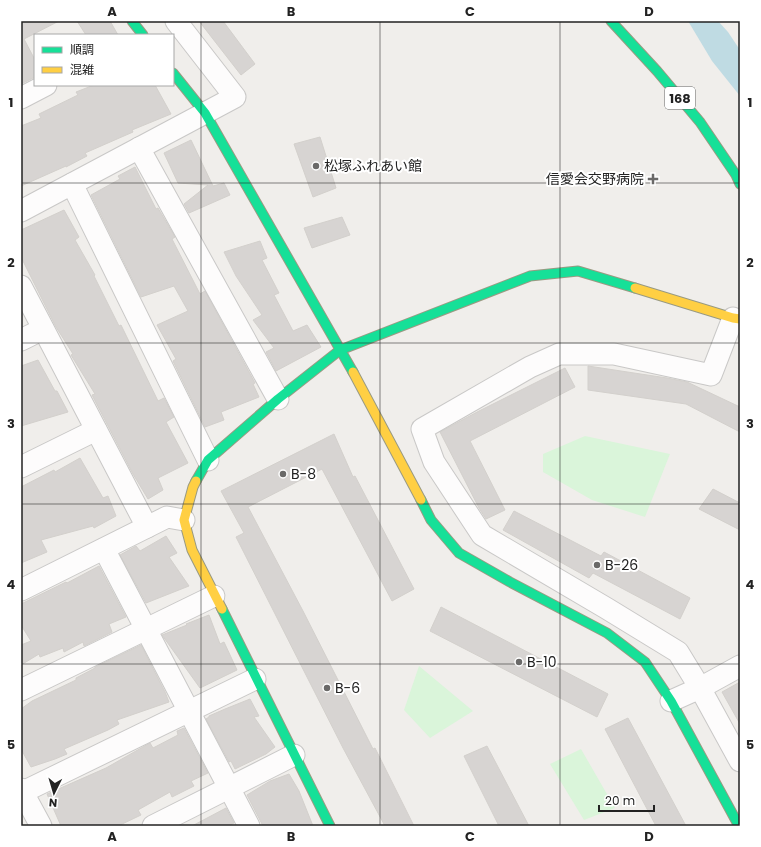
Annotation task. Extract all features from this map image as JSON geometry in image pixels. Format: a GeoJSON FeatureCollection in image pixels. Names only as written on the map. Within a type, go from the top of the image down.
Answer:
{"type":"FeatureCollection","features":[{"type":"Feature","properties":{"kind":"main road","name":"168"},"geometry":{"type":"LineString","coordinates":[[611,21],[657,71],[700,122],[736,175],[740,184]]}},
{"type":"Feature","properties":{"kind":"main road"},"geometry":{"type":"LineString","coordinates":[[174,74],[205,113],[360,385],[431,520],[459,553],[510,582],[607,633],[645,662],[671,701],[739,826]]}},
{"type":"Feature","properties":{"kind":"main road"},"geometry":{"type":"LineString","coordinates":[[330,826],[255,679],[192,550],[184,520],[193,488],[208,460],[278,399],[340,350],[530,276],[578,271],[737,318]]}},
{"type":"Feature","properties":{"kind":"street"},"geometry":{"type":"LineString","coordinates":[[21,211],[235,96],[176,21]]}},
{"type":"Feature","properties":{"kind":"street"},"geometry":{"type":"LineString","coordinates":[[21,98],[44,86]]}},
{"type":"Feature","properties":{"kind":"street"},"geometry":{"type":"LineString","coordinates":[[139,148],[278,399]]}},
{"type":"Feature","properties":{"kind":"street"},"geometry":{"type":"LineString","coordinates":[[72,184],[208,460]]}},
{"type":"Feature","properties":{"kind":"street"},"geometry":{"type":"LineString","coordinates":[[21,286],[147,527]]}},
{"type":"Feature","properties":{"kind":"street"},"geometry":{"type":"LineString","coordinates":[[737,318],[711,375],[614,354],[559,354],[530,367],[422,429],[434,462],[482,535],[678,652],[700,688],[740,761]]}},
{"type":"Feature","properties":{"kind":"street"},"geometry":{"type":"LineString","coordinates":[[21,340],[44,329]]}},
{"type":"Feature","properties":{"kind":"street"},"geometry":{"type":"LineString","coordinates":[[21,467],[96,430]]}},
{"type":"Feature","properties":{"kind":"street"},"geometry":{"type":"LineString","coordinates":[[21,590],[167,517],[184,520]]}},
{"type":"Feature","properties":{"kind":"street"},"geometry":{"type":"LineString","coordinates":[[104,549],[249,826]]}},
{"type":"Feature","properties":{"kind":"street"},"geometry":{"type":"LineString","coordinates":[[21,690],[214,596]]}},
{"type":"Feature","properties":{"kind":"street"},"geometry":{"type":"LineString","coordinates":[[671,701],[700,688],[740,666]]}},
{"type":"Feature","properties":{"kind":"street"},"geometry":{"type":"LineString","coordinates":[[41,826],[22,790],[255,679]]}},
{"type":"Feature","properties":{"kind":"street"},"geometry":{"type":"LineString","coordinates":[[153,826],[294,755]]}},
{"type":"Feature","properties":{"kind":"green space"},"geometry":{"type":"Polygon","coordinates":[[[585,436],[670,454],[645,517],[592,500],[543,472],[543,454],[585,436]]]}},
{"type":"Feature","properties":{"kind":"green space"},"geometry":{"type":"Polygon","coordinates":[[[419,666],[473,711],[430,738],[404,710],[419,666]]]}},
{"type":"Feature","properties":{"kind":"green space"},"geometry":{"type":"Polygon","coordinates":[[[581,749],[615,808],[584,820],[550,764],[581,749]]]}},
{"type":"Feature","properties":{"kind":"water"},"geometry":{"type":"Polygon","coordinates":[[[688,21],[718,21],[728,32],[740,50],[740,96],[712,61],[688,21]]]}},
{"type":"Feature","properties":{"kind":"building"},"geometry":{"type":"Polygon","coordinates":[[[21,21],[59,21],[24,39],[34,58],[34,78],[21,84],[21,21]]]}},
{"type":"Feature","properties":{"kind":"building"},"geometry":{"type":"Polygon","coordinates":[[[77,21],[110,21],[117,34],[85,34],[77,21]]]}},
{"type":"Feature","properties":{"kind":"building"},"geometry":{"type":"Polygon","coordinates":[[[199,21],[223,21],[255,64],[241,75],[199,21]]]}},
{"type":"Feature","properties":{"kind":"building"},"geometry":{"type":"Polygon","coordinates":[[[91,86],[156,86],[171,114],[132,130],[133,132],[85,153],[87,156],[66,167],[21,186],[21,126],[41,118],[39,114],[78,95],[76,92],[91,86]]]}},
{"type":"Feature","properties":{"kind":"building","name":"松塚ふれあい館"},"geometry":{"type":"Polygon","coordinates":[[[320,137],[336,188],[313,197],[294,144],[320,137]]]}},
{"type":"Feature","properties":{"kind":"building"},"geometry":{"type":"Polygon","coordinates":[[[191,140],[213,186],[224,183],[230,195],[189,213],[184,204],[208,185],[178,183],[164,153],[191,140]]]}},
{"type":"Feature","properties":{"kind":"building"},"geometry":{"type":"Polygon","coordinates":[[[135,167],[156,209],[158,208],[175,237],[172,239],[200,294],[205,291],[255,383],[253,384],[259,397],[221,412],[224,420],[205,427],[173,361],[176,359],[157,325],[188,311],[174,286],[141,297],[91,195],[120,179],[118,176],[135,167]]]}},
{"type":"Feature","properties":{"kind":"building"},"geometry":{"type":"Polygon","coordinates":[[[64,210],[79,237],[75,240],[95,275],[94,276],[119,326],[121,325],[158,401],[164,398],[174,417],[166,422],[188,463],[158,478],[163,490],[148,499],[133,474],[92,395],[95,394],[71,355],[73,354],[56,327],[21,257],[21,230],[64,210]]]}},
{"type":"Feature","properties":{"kind":"building"},"geometry":{"type":"Polygon","coordinates":[[[342,217],[350,235],[312,248],[304,228],[342,217]]]}},
{"type":"Feature","properties":{"kind":"building"},"geometry":{"type":"Polygon","coordinates":[[[260,241],[267,258],[262,260],[279,293],[274,295],[293,331],[307,325],[321,347],[276,371],[266,352],[274,348],[253,320],[262,315],[236,276],[224,252],[260,241]]]}},
{"type":"Feature","properties":{"kind":"building"},"geometry":{"type":"Polygon","coordinates":[[[38,360],[68,412],[21,426],[21,366],[38,360]]]}},
{"type":"Feature","properties":{"kind":"building"},"geometry":{"type":"Polygon","coordinates":[[[588,366],[687,382],[740,407],[740,432],[686,404],[588,390],[588,366]]]}},
{"type":"Feature","properties":{"kind":"building"},"geometry":{"type":"Polygon","coordinates":[[[565,368],[575,387],[470,441],[505,510],[486,519],[440,432],[565,368]]]}},
{"type":"Feature","properties":{"kind":"building"},"geometry":{"type":"Polygon","coordinates":[[[334,434],[353,477],[355,476],[414,589],[392,601],[322,469],[248,507],[373,749],[375,748],[414,826],[385,826],[343,748],[236,537],[244,533],[221,491],[334,434]]]}},
{"type":"Feature","properties":{"kind":"building"},"geometry":{"type":"Polygon","coordinates":[[[80,458],[103,498],[108,496],[116,516],[94,528],[93,526],[41,540],[47,552],[21,563],[21,487],[54,470],[55,472],[80,458]]]}},
{"type":"Feature","properties":{"kind":"building"},"geometry":{"type":"Polygon","coordinates":[[[713,489],[740,503],[740,530],[699,509],[713,489]]]}},
{"type":"Feature","properties":{"kind":"building","name":"B-26"},"geometry":{"type":"Polygon","coordinates":[[[514,511],[601,556],[604,552],[690,598],[680,619],[593,573],[589,578],[503,530],[514,511]]]}},
{"type":"Feature","properties":{"kind":"building"},"geometry":{"type":"Polygon","coordinates":[[[166,536],[177,553],[169,557],[189,586],[146,603],[120,555],[136,546],[140,551],[166,536]]]}},
{"type":"Feature","properties":{"kind":"building"},"geometry":{"type":"Polygon","coordinates":[[[99,566],[126,617],[109,624],[112,632],[84,646],[83,642],[64,652],[63,648],[40,657],[39,654],[21,665],[21,645],[31,641],[21,625],[21,604],[66,582],[67,583],[99,566]]]}},
{"type":"Feature","properties":{"kind":"building","name":"B-10"},"geometry":{"type":"Polygon","coordinates":[[[441,607],[608,694],[597,717],[430,631],[441,607]]]}},
{"type":"Feature","properties":{"kind":"building"},"geometry":{"type":"Polygon","coordinates":[[[209,615],[220,644],[224,642],[237,670],[200,688],[162,635],[209,615]]]}},
{"type":"Feature","properties":{"kind":"building"},"geometry":{"type":"Polygon","coordinates":[[[141,645],[169,702],[117,720],[119,724],[64,749],[67,754],[31,767],[21,749],[21,709],[32,701],[76,680],[76,678],[95,667],[141,645]]]}},
{"type":"Feature","properties":{"kind":"building"},"geometry":{"type":"Polygon","coordinates":[[[740,682],[740,724],[722,692],[740,682]]]}},
{"type":"Feature","properties":{"kind":"building"},"geometry":{"type":"Polygon","coordinates":[[[250,699],[259,716],[254,717],[275,747],[266,754],[235,769],[231,761],[229,762],[206,719],[209,716],[250,699]]]}},
{"type":"Feature","properties":{"kind":"building"},"geometry":{"type":"Polygon","coordinates":[[[628,718],[686,826],[656,826],[605,729],[628,718]]]}},
{"type":"Feature","properties":{"kind":"building"},"geometry":{"type":"Polygon","coordinates":[[[184,728],[208,773],[191,781],[194,786],[172,797],[170,792],[138,810],[141,815],[118,826],[61,826],[47,794],[106,768],[150,743],[153,748],[178,735],[177,731],[184,728]]]}},
{"type":"Feature","properties":{"kind":"building"},"geometry":{"type":"Polygon","coordinates":[[[487,746],[529,826],[499,826],[464,756],[487,746]]]}},
{"type":"Feature","properties":{"kind":"building"},"geometry":{"type":"Polygon","coordinates":[[[289,774],[299,791],[313,826],[263,826],[247,795],[270,781],[289,774]]]}},
{"type":"Feature","properties":{"kind":"building"},"geometry":{"type":"Polygon","coordinates":[[[226,808],[234,823],[228,826],[192,826],[226,808]]]}},
{"type":"Feature","properties":{"kind":"traffic: fast"},"geometry":{"type":"LineString","coordinates":[[132,21],[142,34]]}},
{"type":"Feature","properties":{"kind":"traffic: fast"},"geometry":{"type":"LineString","coordinates":[[611,21],[657,71],[700,122],[736,175],[740,184]]}},
{"type":"Feature","properties":{"kind":"traffic: fast"},"geometry":{"type":"LineString","coordinates":[[174,74],[205,113],[353,372]]}},
{"type":"Feature","properties":{"kind":"traffic: fast"},"geometry":{"type":"LineString","coordinates":[[196,481],[208,460],[278,399],[340,350],[530,276],[578,271],[635,288]]}},
{"type":"Feature","properties":{"kind":"traffic: fast"},"geometry":{"type":"LineString","coordinates":[[421,500],[431,520],[459,553],[510,582],[607,633],[645,662],[671,701],[739,826]]}},
{"type":"Feature","properties":{"kind":"traffic: fast"},"geometry":{"type":"LineString","coordinates":[[222,609],[330,826]]}},
{"type":"Feature","properties":{"kind":"traffic: slow"},"geometry":{"type":"LineString","coordinates":[[635,288],[740,319]]}},
{"type":"Feature","properties":{"kind":"traffic: slow"},"geometry":{"type":"LineString","coordinates":[[353,372],[421,500]]}},
{"type":"Feature","properties":{"kind":"traffic: slow"},"geometry":{"type":"LineString","coordinates":[[196,481],[184,520],[192,550],[222,609]]}},
{"type":"Feature","properties":{"kind":"place","name":"松塚ふれあい館"},"geometry":{"type":"Point","coordinates":[316,166]}},
{"type":"Feature","properties":{"kind":"place","name":"信愛会交野病院"},"geometry":{"type":"Point","coordinates":[653,179]}},
{"type":"Feature","properties":{"kind":"place","name":"B-8"},"geometry":{"type":"Point","coordinates":[283,474]}},
{"type":"Feature","properties":{"kind":"place","name":"B-26"},"geometry":{"type":"Point","coordinates":[597,565]}},
{"type":"Feature","properties":{"kind":"place","name":"B-10"},"geometry":{"type":"Point","coordinates":[519,662]}},
{"type":"Feature","properties":{"kind":"place","name":"B-6"},"geometry":{"type":"Point","coordinates":[327,688]}}]}
